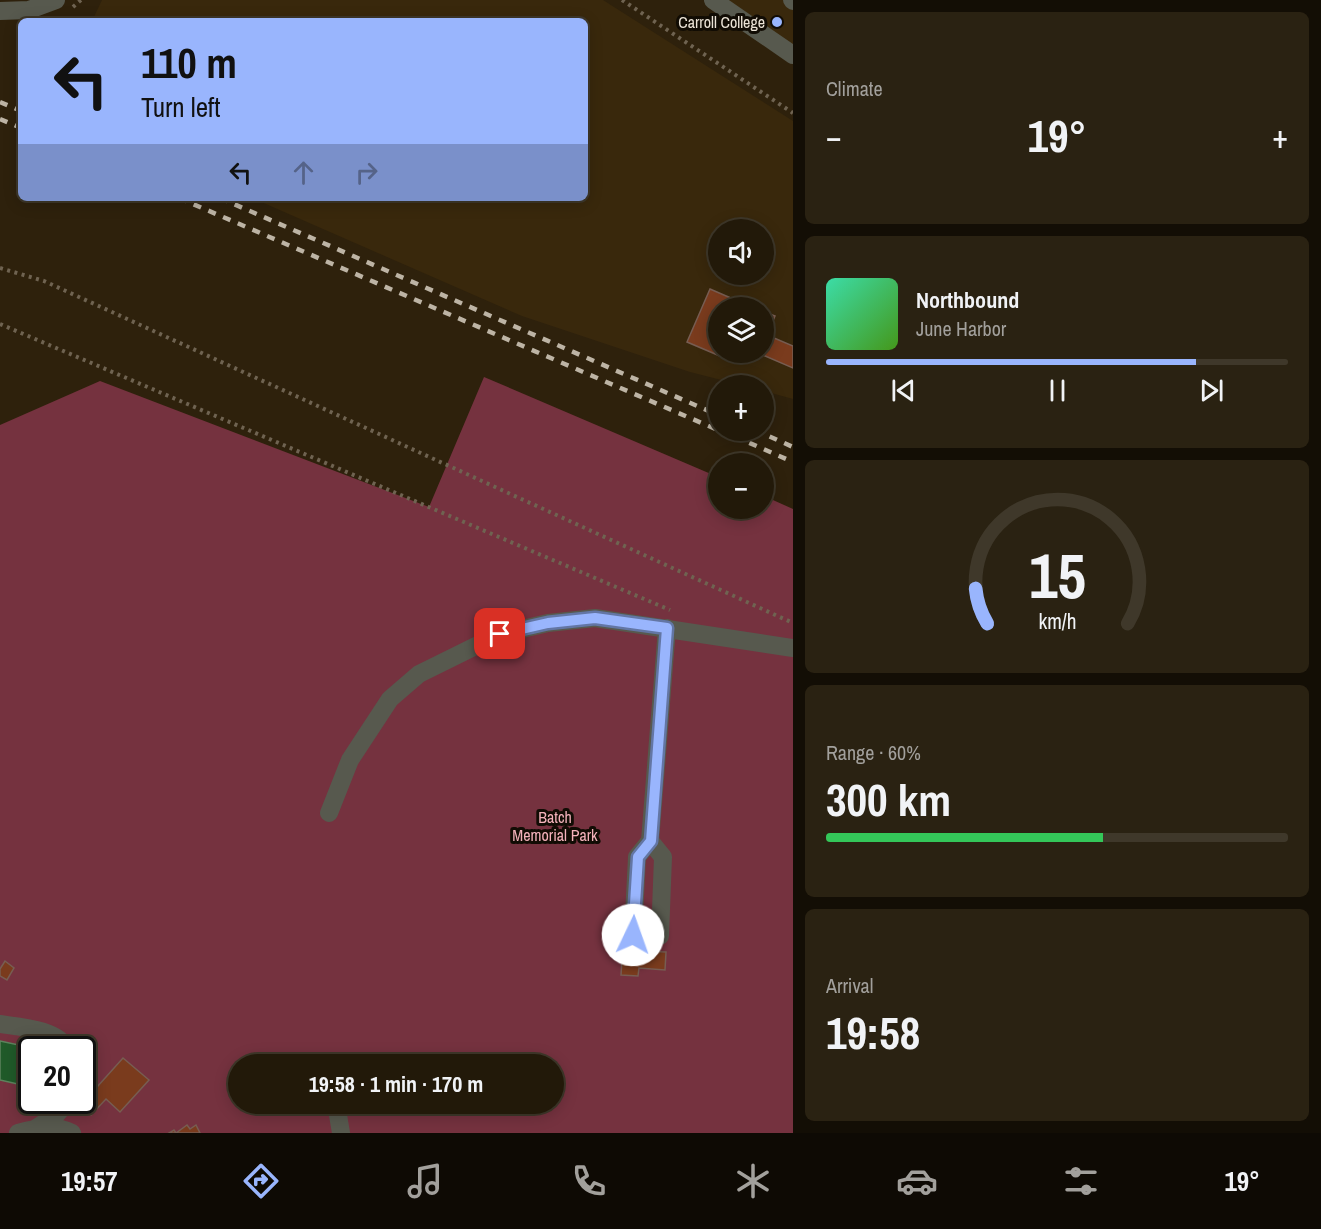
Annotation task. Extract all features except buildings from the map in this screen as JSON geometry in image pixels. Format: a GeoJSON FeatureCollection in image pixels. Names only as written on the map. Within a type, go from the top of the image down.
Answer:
{"type":"FeatureCollection","features":[{"type":"Feature","properties":{"kind":"lane"},"geometry":{"type":"LineString","coordinates":[[0,11],[29,10],[56,0]]}},
{"type":"Feature","properties":{"kind":"lane"},"geometry":{"type":"LineString","coordinates":[[713,0],[793,55]]}},
{"type":"Feature","properties":{"kind":"lane"},"geometry":{"type":"LineString","coordinates":[[328,813],[350,760],[390,699],[419,674],[500,634],[548,623],[595,618],[671,620],[793,648]]}},
{"type":"Feature","properties":{"kind":"lane"},"geometry":{"type":"LineString","coordinates":[[651,841],[671,620]]}},
{"type":"Feature","properties":{"kind":"lane"},"geometry":{"type":"LineString","coordinates":[[0,1024],[37,1030],[49,1036]]}},
{"type":"Feature","properties":{"kind":"lane"},"geometry":{"type":"LineString","coordinates":[[27,1130],[57,1114]]}},
{"type":"Feature","properties":{"kind":"lane"},"geometry":{"type":"LineString","coordinates":[[338,1114],[341,1133]]}},
{"type":"Feature","properties":{"kind":"lane"},"geometry":{"type":"LineString","coordinates":[[27,1130],[63,1128],[72,1133]]}},
{"type":"Feature","properties":{"kind":"path"},"geometry":{"type":"LineString","coordinates":[[622,0],[793,113]]}},
{"type":"Feature","properties":{"kind":"path"},"geometry":{"type":"LineString","coordinates":[[0,268],[44,281],[793,623]]}},
{"type":"Feature","properties":{"kind":"path"},"geometry":{"type":"LineString","coordinates":[[0,324],[671,620]]}},
{"type":"Feature","properties":{"kind":"shaded area"},"geometry":{"type":"Polygon","coordinates":[[[102,0],[603,0],[793,121],[793,399],[774,394],[774,375],[708,377],[522,316],[259,201],[588,201],[588,18],[93,18],[102,0]]]}},
{"type":"Feature","properties":{"kind":"shaded area","name":"Carroll College"},"geometry":{"type":"Polygon","coordinates":[[[727,0],[793,0],[793,45],[727,0]]]}},
{"type":"Feature","properties":{"kind":"shaded area"},"geometry":{"type":"Polygon","coordinates":[[[0,1041],[18,1045],[18,1084],[0,1080],[0,1041]]]}},
{"type":"Feature","properties":{"kind":"green space","name":"Batch Memorial Park"},"geometry":{"type":"Polygon","coordinates":[[[484,377],[708,473],[708,519],[774,519],[774,500],[793,509],[793,1133],[0,1133],[0,425],[100,381],[429,507],[484,377]]]}},
{"type":"Feature","properties":{"kind":"railway"},"geometry":{"type":"LineString","coordinates":[[0,102],[18,110]]}},
{"type":"Feature","properties":{"kind":"railway"},"geometry":{"type":"LineString","coordinates":[[0,119],[18,127]]}},
{"type":"Feature","properties":{"kind":"railway"},"geometry":{"type":"LineString","coordinates":[[186,201],[708,426]]}},
{"type":"Feature","properties":{"kind":"railway"},"geometry":{"type":"LineString","coordinates":[[227,201],[708,411]]}},
{"type":"Feature","properties":{"kind":"railway"},"geometry":{"type":"LineString","coordinates":[[774,438],[793,447]]}},
{"type":"Feature","properties":{"kind":"railway"},"geometry":{"type":"LineString","coordinates":[[745,441],[793,462]]}},
{"type":"Feature","properties":{"kind":"place","name":"Carroll College"},"geometry":{"type":"Point","coordinates":[777,22]}},
{"type":"Feature","properties":{"kind":"route"},"geometry":{"type":"LineString","coordinates":[[500,634],[548,623],[595,618],[667,628],[651,841],[638,857],[633,935]]}}]}
